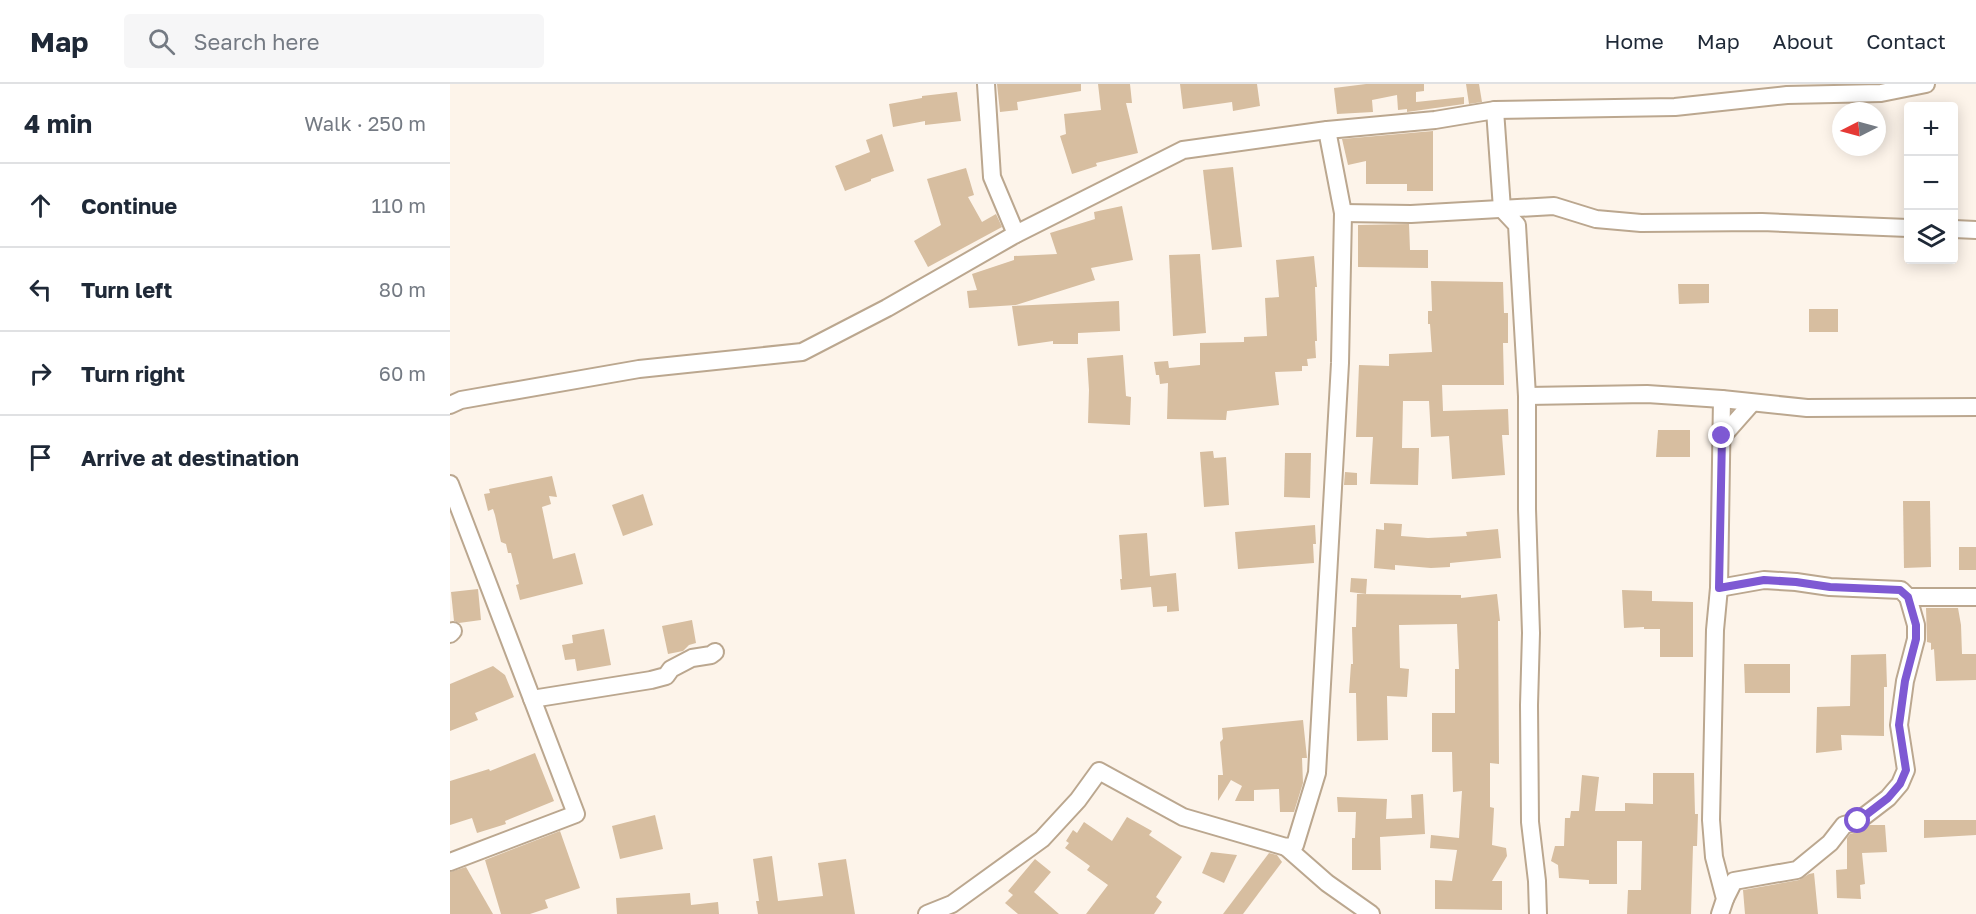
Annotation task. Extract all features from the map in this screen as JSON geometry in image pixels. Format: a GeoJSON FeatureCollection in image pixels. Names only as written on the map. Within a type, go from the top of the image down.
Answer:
{"type":"FeatureCollection","features":[{"type":"Feature","properties":{"kind":"street"},"geometry":{"type":"LineString","coordinates":[[986,84],[992,177],[1016,234]]}},
{"type":"Feature","properties":{"kind":"street"},"geometry":{"type":"LineString","coordinates":[[450,405],[461,400],[639,369],[802,352],[888,308],[1016,234],[1183,150],[1327,130],[1435,120],[1495,110],[1675,107],[1787,95],[1881,93],[1926,84]]}},
{"type":"Feature","properties":{"kind":"street"},"geometry":{"type":"LineString","coordinates":[[1495,110],[1502,209],[1516,225],[1527,396],[1527,509],[1531,633],[1528,705],[1530,822],[1537,881],[1538,914]]}},
{"type":"Feature","properties":{"kind":"street"},"geometry":{"type":"LineString","coordinates":[[1286,847],[1295,845],[1317,773],[1340,363],[1343,213],[1327,130]]}},
{"type":"Feature","properties":{"kind":"street"},"geometry":{"type":"LineString","coordinates":[[1343,213],[1411,214],[1554,206],[1596,219],[1641,223],[1762,222],[1904,228]]}},
{"type":"Feature","properties":{"kind":"street"},"geometry":{"type":"LineString","coordinates":[[1958,229],[1976,230]]}},
{"type":"Feature","properties":{"kind":"street"},"geometry":{"type":"LineString","coordinates":[[1527,396],[1647,394],[1807,408],[1976,407]]}},
{"type":"Feature","properties":{"kind":"street"},"geometry":{"type":"LineString","coordinates":[[1722,399],[1719,588],[1715,641],[1711,820],[1722,906]]}},
{"type":"Feature","properties":{"kind":"street"},"geometry":{"type":"LineString","coordinates":[[1722,436],[1752,403]]}},
{"type":"Feature","properties":{"kind":"street"},"geometry":{"type":"LineString","coordinates":[[450,484],[576,814],[450,862]]}},
{"type":"Feature","properties":{"kind":"street"},"geometry":{"type":"LineString","coordinates":[[1719,588],[1764,580],[1830,587],[1900,590],[1908,597],[1916,625],[1916,639],[1905,681],[1899,725],[1906,770],[1900,784],[1888,798],[1858,821],[1844,825],[1830,843],[1797,870],[1734,881],[1722,906]]}},
{"type":"Feature","properties":{"kind":"street"},"geometry":{"type":"LineString","coordinates":[[1908,597],[1976,597]]}},
{"type":"Feature","properties":{"kind":"street"},"geometry":{"type":"LineString","coordinates":[[532,699],[651,680],[666,676],[671,669],[692,658],[711,655],[715,652]]}},
{"type":"Feature","properties":{"kind":"street"},"geometry":{"type":"LineString","coordinates":[[927,914],[952,904],[1042,839],[1078,800],[1100,771],[1183,817],[1286,847],[1327,883],[1371,914]]}},
{"type":"Feature","properties":{"kind":"building"},"geometry":{"type":"Polygon","coordinates":[[[997,84],[1081,84],[1081,91],[1017,102],[1018,110],[1000,112],[997,84]]]}},
{"type":"Feature","properties":{"kind":"building"},"geometry":{"type":"Polygon","coordinates":[[[1098,84],[1130,84],[1132,103],[1126,103],[1138,153],[1096,163],[1097,166],[1072,174],[1060,136],[1066,134],[1064,114],[1101,110],[1098,84]]]}},
{"type":"Feature","properties":{"kind":"building"},"geometry":{"type":"Polygon","coordinates":[[[1180,84],[1257,84],[1260,106],[1233,111],[1232,102],[1183,109],[1180,84]]]}},
{"type":"Feature","properties":{"kind":"building"},"geometry":{"type":"Polygon","coordinates":[[[1366,84],[1424,84],[1424,91],[1416,92],[1416,102],[1464,97],[1464,104],[1407,112],[1407,109],[1398,110],[1397,95],[1372,100],[1373,112],[1337,114],[1334,88],[1366,84]]]}},
{"type":"Feature","properties":{"kind":"building"},"geometry":{"type":"Polygon","coordinates":[[[1466,84],[1479,84],[1482,102],[1469,104],[1466,84]]]}},
{"type":"Feature","properties":{"kind":"building"},"geometry":{"type":"Polygon","coordinates":[[[957,92],[961,121],[925,125],[925,121],[893,127],[889,104],[922,98],[922,96],[957,92]]]}},
{"type":"Feature","properties":{"kind":"building"},"geometry":{"type":"Polygon","coordinates":[[[1433,131],[1433,191],[1407,191],[1407,184],[1366,184],[1366,161],[1348,165],[1342,139],[1433,131]]]}},
{"type":"Feature","properties":{"kind":"building"},"geometry":{"type":"Polygon","coordinates":[[[882,134],[894,171],[845,191],[835,166],[870,152],[866,140],[882,134]]]}},
{"type":"Feature","properties":{"kind":"building"},"geometry":{"type":"Polygon","coordinates":[[[1233,167],[1242,247],[1212,250],[1203,170],[1233,167]]]}},
{"type":"Feature","properties":{"kind":"building"},"geometry":{"type":"Polygon","coordinates":[[[966,168],[974,195],[968,197],[982,222],[996,214],[1002,227],[928,267],[914,241],[941,225],[927,179],[966,168]]]}},
{"type":"Feature","properties":{"kind":"building"},"geometry":{"type":"Polygon","coordinates":[[[1122,206],[1133,260],[1091,268],[1095,280],[1016,305],[969,308],[967,291],[977,290],[972,274],[1014,260],[1014,256],[1057,254],[1050,233],[1095,219],[1094,212],[1122,206]]]}},
{"type":"Feature","properties":{"kind":"building"},"geometry":{"type":"Polygon","coordinates":[[[1409,224],[1410,250],[1428,250],[1428,268],[1358,267],[1358,225],[1409,224]]]}},
{"type":"Feature","properties":{"kind":"building"},"geometry":{"type":"Polygon","coordinates":[[[1200,254],[1206,333],[1173,336],[1169,255],[1200,254]]]}},
{"type":"Feature","properties":{"kind":"building"},"geometry":{"type":"Polygon","coordinates":[[[1314,256],[1317,287],[1315,287],[1316,358],[1307,359],[1308,366],[1302,366],[1302,371],[1275,372],[1279,405],[1227,411],[1226,420],[1167,419],[1168,383],[1160,384],[1154,362],[1168,361],[1169,368],[1200,365],[1200,343],[1244,342],[1244,337],[1267,336],[1265,298],[1279,297],[1276,260],[1314,256]]]}},
{"type":"Feature","properties":{"kind":"building"},"geometry":{"type":"Polygon","coordinates":[[[1431,281],[1503,282],[1504,313],[1508,313],[1508,343],[1503,343],[1504,385],[1442,385],[1443,411],[1508,409],[1509,435],[1502,435],[1505,475],[1452,479],[1449,436],[1431,437],[1429,401],[1403,401],[1402,448],[1419,448],[1418,485],[1370,484],[1373,437],[1356,437],[1359,365],[1389,366],[1389,354],[1432,352],[1430,324],[1428,324],[1428,311],[1432,311],[1431,281]]]}},
{"type":"Feature","properties":{"kind":"building"},"geometry":{"type":"Polygon","coordinates":[[[1678,284],[1709,284],[1709,303],[1679,304],[1678,284]]]}},
{"type":"Feature","properties":{"kind":"building"},"geometry":{"type":"Polygon","coordinates":[[[1119,301],[1120,331],[1078,333],[1078,344],[1053,344],[1053,341],[1018,346],[1012,306],[1119,301]]]}},
{"type":"Feature","properties":{"kind":"building"},"geometry":{"type":"Polygon","coordinates":[[[1809,309],[1838,309],[1838,332],[1809,332],[1809,309]]]}},
{"type":"Feature","properties":{"kind":"building"},"geometry":{"type":"Polygon","coordinates":[[[1123,355],[1126,396],[1131,397],[1130,425],[1088,423],[1087,358],[1123,355]]]}},
{"type":"Feature","properties":{"kind":"building"},"geometry":{"type":"Polygon","coordinates":[[[1658,430],[1690,430],[1690,457],[1656,457],[1658,430]]]}},
{"type":"Feature","properties":{"kind":"building"},"geometry":{"type":"Polygon","coordinates":[[[1213,451],[1214,458],[1226,457],[1229,505],[1204,507],[1200,452],[1213,451]]]}},
{"type":"Feature","properties":{"kind":"building"},"geometry":{"type":"Polygon","coordinates":[[[1285,453],[1311,453],[1310,498],[1284,497],[1285,453]]]}},
{"type":"Feature","properties":{"kind":"building"},"geometry":{"type":"Polygon","coordinates":[[[1345,472],[1357,473],[1357,485],[1344,485],[1345,472]]]}},
{"type":"Feature","properties":{"kind":"building"},"geometry":{"type":"Polygon","coordinates":[[[552,476],[557,497],[549,496],[551,504],[542,507],[553,559],[575,553],[583,584],[520,600],[516,585],[519,584],[511,553],[508,553],[506,544],[501,542],[493,509],[488,511],[484,494],[490,493],[489,489],[552,476]]]}},
{"type":"Feature","properties":{"kind":"building"},"geometry":{"type":"Polygon","coordinates":[[[643,494],[653,525],[623,536],[612,505],[643,494]]]}},
{"type":"Feature","properties":{"kind":"building"},"geometry":{"type":"Polygon","coordinates":[[[1903,501],[1930,501],[1931,567],[1904,568],[1903,501]]]}},
{"type":"Feature","properties":{"kind":"building"},"geometry":{"type":"Polygon","coordinates":[[[1384,523],[1402,524],[1401,536],[1428,538],[1467,536],[1466,532],[1498,529],[1501,558],[1450,563],[1450,567],[1395,565],[1395,570],[1374,568],[1376,529],[1384,530],[1384,523]]]}},
{"type":"Feature","properties":{"kind":"building"},"geometry":{"type":"Polygon","coordinates":[[[1315,525],[1314,563],[1238,569],[1235,532],[1315,525]]]}},
{"type":"Feature","properties":{"kind":"building"},"geometry":{"type":"Polygon","coordinates":[[[1147,533],[1150,576],[1176,573],[1179,611],[1167,612],[1167,606],[1153,607],[1151,587],[1121,590],[1119,535],[1147,533]]]}},
{"type":"Feature","properties":{"kind":"building"},"geometry":{"type":"Polygon","coordinates":[[[1959,547],[1976,547],[1976,570],[1959,570],[1959,547]]]}},
{"type":"Feature","properties":{"kind":"building"},"geometry":{"type":"Polygon","coordinates":[[[1351,578],[1367,579],[1366,594],[1350,592],[1351,578]]]}},
{"type":"Feature","properties":{"kind":"building"},"geometry":{"type":"Polygon","coordinates":[[[478,589],[481,620],[459,623],[454,621],[451,592],[478,589]]]}},
{"type":"Feature","properties":{"kind":"building"},"geometry":{"type":"Polygon","coordinates":[[[1622,590],[1652,591],[1652,601],[1693,602],[1693,657],[1660,657],[1660,629],[1624,628],[1622,590]]]}},
{"type":"Feature","properties":{"kind":"building"},"geometry":{"type":"Polygon","coordinates":[[[1357,594],[1461,595],[1461,598],[1497,594],[1500,621],[1498,621],[1499,764],[1490,763],[1490,807],[1494,808],[1492,845],[1506,848],[1507,856],[1492,881],[1502,881],[1502,910],[1435,909],[1435,880],[1452,881],[1457,850],[1430,848],[1431,835],[1459,838],[1462,791],[1453,792],[1452,752],[1432,752],[1432,713],[1455,713],[1455,669],[1459,669],[1457,624],[1399,625],[1400,668],[1409,669],[1407,697],[1387,696],[1388,740],[1357,741],[1356,693],[1349,693],[1351,664],[1353,664],[1352,627],[1356,627],[1357,594]]]}},
{"type":"Feature","properties":{"kind":"building"},"geometry":{"type":"Polygon","coordinates":[[[1926,608],[1958,608],[1962,654],[1976,654],[1976,680],[1936,681],[1934,649],[1931,650],[1931,643],[1927,642],[1926,608]]]}},
{"type":"Feature","properties":{"kind":"building"},"geometry":{"type":"Polygon","coordinates":[[[692,620],[696,643],[689,645],[683,651],[668,654],[662,626],[692,620]]]}},
{"type":"Feature","properties":{"kind":"building"},"geometry":{"type":"Polygon","coordinates":[[[604,629],[611,665],[577,671],[575,659],[565,660],[562,645],[573,643],[572,635],[604,629]]]}},
{"type":"Feature","properties":{"kind":"building"},"geometry":{"type":"Polygon","coordinates":[[[1886,654],[1887,687],[1884,687],[1884,736],[1841,735],[1842,750],[1816,753],[1817,707],[1850,706],[1851,655],[1886,654]]]}},
{"type":"Feature","properties":{"kind":"building"},"geometry":{"type":"Polygon","coordinates":[[[1744,664],[1790,664],[1790,693],[1745,693],[1744,664]]]}},
{"type":"Feature","properties":{"kind":"building"},"geometry":{"type":"Polygon","coordinates":[[[493,666],[505,675],[514,697],[475,713],[478,720],[450,731],[450,684],[493,666]]]}},
{"type":"Feature","properties":{"kind":"building"},"geometry":{"type":"Polygon","coordinates":[[[1303,720],[1307,758],[1302,758],[1303,783],[1294,812],[1280,812],[1279,789],[1254,790],[1254,801],[1235,801],[1242,786],[1231,780],[1218,801],[1218,775],[1223,775],[1220,742],[1223,739],[1222,728],[1303,720]]]}},
{"type":"Feature","properties":{"kind":"building"},"geometry":{"type":"Polygon","coordinates":[[[535,753],[554,801],[505,821],[506,824],[477,833],[472,818],[450,825],[450,781],[489,769],[490,771],[535,753]]]}},
{"type":"Feature","properties":{"kind":"building"},"geometry":{"type":"Polygon","coordinates":[[[1653,773],[1694,773],[1695,814],[1698,814],[1697,846],[1693,846],[1691,914],[1627,914],[1628,890],[1641,890],[1642,841],[1617,841],[1617,884],[1589,884],[1589,880],[1559,878],[1558,865],[1551,861],[1555,846],[1564,846],[1565,818],[1570,818],[1571,811],[1579,811],[1582,775],[1599,777],[1595,811],[1625,811],[1625,803],[1653,804],[1653,773]]]}},
{"type":"Feature","properties":{"kind":"building"},"geometry":{"type":"Polygon","coordinates":[[[1423,794],[1425,834],[1380,837],[1381,870],[1352,870],[1352,838],[1355,838],[1356,812],[1338,812],[1337,797],[1387,799],[1386,819],[1412,818],[1411,795],[1423,794]]]}},
{"type":"Feature","properties":{"kind":"building"},"geometry":{"type":"Polygon","coordinates":[[[655,815],[663,849],[620,859],[612,826],[655,815]]]}},
{"type":"Feature","properties":{"kind":"building"},"geometry":{"type":"Polygon","coordinates":[[[1127,817],[1152,831],[1149,835],[1182,857],[1156,897],[1162,902],[1154,914],[1086,914],[1108,885],[1087,870],[1090,866],[1065,848],[1069,843],[1066,841],[1073,830],[1077,833],[1084,822],[1112,841],[1127,817]]]}},
{"type":"Feature","properties":{"kind":"building"},"geometry":{"type":"Polygon","coordinates":[[[1924,820],[1976,820],[1976,835],[1924,838],[1924,820]]]}},
{"type":"Feature","properties":{"kind":"building"},"geometry":{"type":"Polygon","coordinates":[[[1869,825],[1885,825],[1887,852],[1862,853],[1865,884],[1860,885],[1861,899],[1837,898],[1836,870],[1847,869],[1847,838],[1850,834],[1861,831],[1869,825]]]}},
{"type":"Feature","properties":{"kind":"building"},"geometry":{"type":"Polygon","coordinates":[[[560,831],[580,888],[545,900],[548,908],[530,914],[501,914],[485,860],[560,831]]]}},
{"type":"Feature","properties":{"kind":"building"},"geometry":{"type":"Polygon","coordinates":[[[1211,852],[1237,855],[1224,883],[1202,873],[1211,852]]]}},
{"type":"Feature","properties":{"kind":"building"},"geometry":{"type":"Polygon","coordinates":[[[1269,853],[1277,855],[1282,862],[1243,914],[1223,914],[1269,853]]]}},
{"type":"Feature","properties":{"kind":"building"},"geometry":{"type":"Polygon","coordinates":[[[772,856],[778,901],[823,896],[818,863],[846,859],[855,914],[758,914],[756,901],[759,901],[753,859],[772,856]]]}},
{"type":"Feature","properties":{"kind":"building"},"geometry":{"type":"Polygon","coordinates":[[[1035,859],[1051,872],[1034,892],[1059,914],[1018,914],[1005,903],[1013,895],[1008,891],[1035,859]]]}},
{"type":"Feature","properties":{"kind":"building"},"geometry":{"type":"Polygon","coordinates":[[[466,867],[493,914],[450,914],[450,872],[466,867]]]}},
{"type":"Feature","properties":{"kind":"building"},"geometry":{"type":"Polygon","coordinates":[[[1814,873],[1818,914],[1745,914],[1743,890],[1799,880],[1814,873]]]}},
{"type":"Feature","properties":{"kind":"building"},"geometry":{"type":"Polygon","coordinates":[[[690,893],[691,905],[718,902],[719,914],[617,914],[616,898],[690,893]]]}},
{"type":"Feature","properties":{"kind":"route"},"geometry":{"type":"LineString","coordinates":[[1722,436],[1719,492],[1719,588],[1764,580],[1830,587],[1900,590],[1908,597],[1916,625],[1916,639],[1905,681],[1899,725],[1906,770],[1900,784],[1888,798],[1858,821]]}}]}
